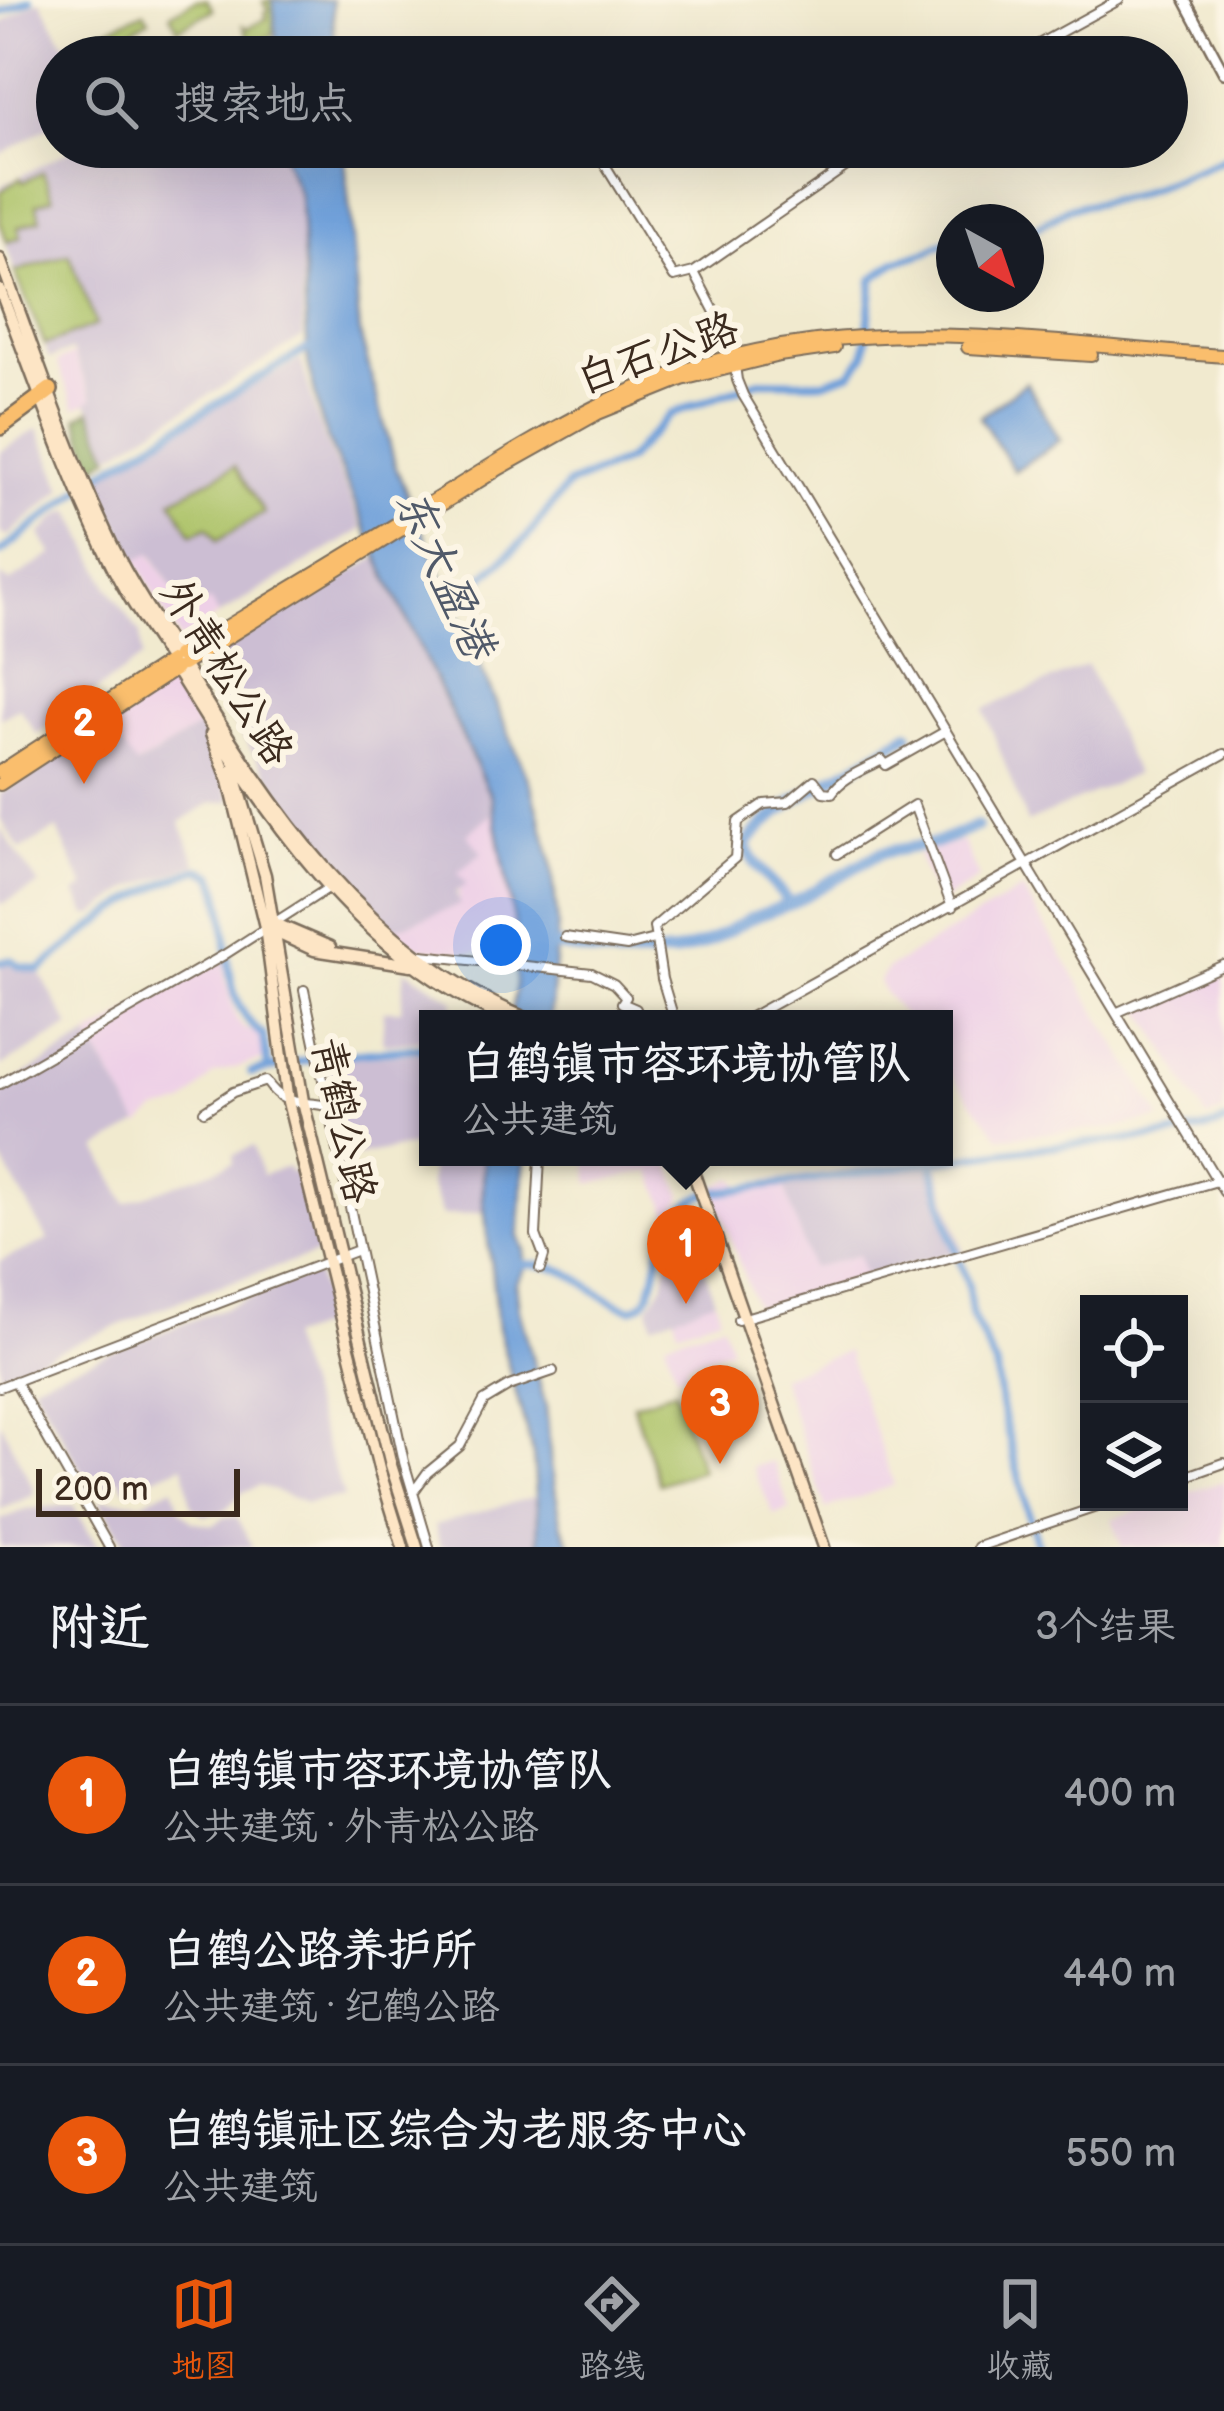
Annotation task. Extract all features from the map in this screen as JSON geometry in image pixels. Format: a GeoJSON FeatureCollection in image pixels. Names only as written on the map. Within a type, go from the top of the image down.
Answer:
{"type":"FeatureCollection","features":[{"type":"Feature","properties":{"kind":"highway"},"geometry":{"type":"LineString","coordinates":[[0,416],[44,389]]}},
{"type":"Feature","properties":{"kind":"highway"},"geometry":{"type":"LineString","coordinates":[[0,427],[44,389]]}},
{"type":"Feature","properties":{"kind":"main road","name":"外青松公路"},"geometry":{"type":"LineString","coordinates":[[0,259],[74,470],[121,584],[332,885]]}},
{"type":"Feature","properties":{"kind":"main road","name":"外青松公路"},"geometry":{"type":"LineString","coordinates":[[0,290],[44,389]]}},
{"type":"Feature","properties":{"kind":"main road","name":"白石公路"},"geometry":{"type":"LineString","coordinates":[[177,663],[361,552],[522,444],[640,385],[734,360],[855,341],[1224,360]]}},
{"type":"Feature","properties":{"kind":"main road"},"geometry":{"type":"LineString","coordinates":[[0,772],[177,663]]}},
{"type":"Feature","properties":{"kind":"main road"},"geometry":{"type":"LineString","coordinates":[[0,784],[177,663]]}},
{"type":"Feature","properties":{"kind":"main road","name":"外青松公路"},"geometry":{"type":"LineString","coordinates":[[207,712],[224,746],[332,885],[413,959],[496,1010]]}},
{"type":"Feature","properties":{"kind":"main road","name":"青鹤公路"},"geometry":{"type":"LineString","coordinates":[[207,712],[272,927]]}},
{"type":"Feature","properties":{"kind":"main road","name":"青鹤公路"},"geometry":{"type":"LineString","coordinates":[[224,746],[250,820],[272,927],[291,1068],[304,1101],[392,1466]]}},
{"type":"Feature","properties":{"kind":"main road"},"geometry":{"type":"LineString","coordinates":[[272,927],[344,952],[413,959]]}},
{"type":"Feature","properties":{"kind":"main road","name":"青鹤公路"},"geometry":{"type":"LineString","coordinates":[[291,1068],[288,1102],[327,1260],[417,1547]]}},
{"type":"Feature","properties":{"kind":"main road"},"geometry":{"type":"LineString","coordinates":[[688,1166],[820,1547]]}},
{"type":"Feature","properties":{"kind":"main road","name":"青鹤公路"},"geometry":{"type":"LineString","coordinates":[[402,1490],[403,1547]]}},
{"type":"Feature","properties":{"kind":"street"},"geometry":{"type":"LineString","coordinates":[[1053,36],[1119,0]]}},
{"type":"Feature","properties":{"kind":"street"},"geometry":{"type":"LineString","coordinates":[[1185,0],[1224,70]]}},
{"type":"Feature","properties":{"kind":"street"},"geometry":{"type":"LineString","coordinates":[[607,168],[674,277],[694,272],[844,168]]}},
{"type":"Feature","properties":{"kind":"street"},"geometry":{"type":"LineString","coordinates":[[694,272],[732,345],[736,380],[743,395],[1221,1180],[1224,1192]]}},
{"type":"Feature","properties":{"kind":"street"},"geometry":{"type":"LineString","coordinates":[[671,1010],[654,942],[658,920],[735,858],[738,822],[764,804],[788,802],[814,780],[832,793],[858,773],[882,760],[886,765],[896,761],[946,731]]}},
{"type":"Feature","properties":{"kind":"street"},"geometry":{"type":"LineString","coordinates":[[763,1010],[1224,754]]}},
{"type":"Feature","properties":{"kind":"street"},"geometry":{"type":"LineString","coordinates":[[837,854],[914,805],[952,907]]}},
{"type":"Feature","properties":{"kind":"street"},"geometry":{"type":"LineString","coordinates":[[0,1084],[272,927],[332,885]]}},
{"type":"Feature","properties":{"kind":"street"},"geometry":{"type":"LineString","coordinates":[[565,937],[627,946],[654,942]]}},
{"type":"Feature","properties":{"kind":"street"},"geometry":{"type":"LineString","coordinates":[[413,959],[488,960],[502,966],[558,968],[604,977],[626,997],[622,1003],[636,1010]]}},
{"type":"Feature","properties":{"kind":"street"},"geometry":{"type":"LineString","coordinates":[[1118,1012],[1224,965]]}},
{"type":"Feature","properties":{"kind":"street"},"geometry":{"type":"LineString","coordinates":[[304,990],[358,1250],[392,1466],[429,1547]]}},
{"type":"Feature","properties":{"kind":"street"},"geometry":{"type":"LineString","coordinates":[[204,1111],[233,1092],[266,1081],[277,1097],[288,1102],[328,1106]]}},
{"type":"Feature","properties":{"kind":"street"},"geometry":{"type":"LineString","coordinates":[[539,1166],[536,1235],[544,1256],[540,1269]]}},
{"type":"Feature","properties":{"kind":"street"},"geometry":{"type":"LineString","coordinates":[[741,1319],[1221,1180]]}},
{"type":"Feature","properties":{"kind":"street"},"geometry":{"type":"LineString","coordinates":[[0,1387],[358,1250]]}},
{"type":"Feature","properties":{"kind":"street"},"geometry":{"type":"LineString","coordinates":[[402,1490],[460,1446],[484,1401],[509,1386],[553,1371]]}},
{"type":"Feature","properties":{"kind":"street"},"geometry":{"type":"LineString","coordinates":[[15,1381],[109,1547]]}},
{"type":"Feature","properties":{"kind":"street"},"geometry":{"type":"LineString","coordinates":[[1188,1476],[1224,1463]]}},
{"type":"Feature","properties":{"kind":"street"},"geometry":{"type":"LineString","coordinates":[[978,1547],[1085,1511]]}},
{"type":"Feature","properties":{"kind":"shaded area"},"geometry":{"type":"Polygon","coordinates":[[[40,0],[60,36],[36,36],[36,134],[0,155],[0,24],[40,0]]]}},
{"type":"Feature","properties":{"kind":"shaded area"},"geometry":{"type":"Polygon","coordinates":[[[36,168],[288,168],[300,196],[303,337],[110,456],[72,350],[49,359],[45,345],[96,325],[69,255],[15,272],[0,226],[1,186],[36,168]]]}},
{"type":"Feature","properties":{"kind":"shaded area"},"geometry":{"type":"Polygon","coordinates":[[[73,354],[93,400],[75,408],[57,362],[73,354]]]}},
{"type":"Feature","properties":{"kind":"shaded area"},"geometry":{"type":"Polygon","coordinates":[[[301,360],[320,428],[363,529],[219,615],[209,600],[188,612],[151,553],[136,561],[98,482],[184,425],[301,360]]]}},
{"type":"Feature","properties":{"kind":"shaded area"},"geometry":{"type":"Polygon","coordinates":[[[38,428],[63,489],[7,537],[0,533],[0,452],[38,428]]]}},
{"type":"Feature","properties":{"kind":"shaded area"},"geometry":{"type":"Polygon","coordinates":[[[71,510],[109,587],[140,634],[142,658],[37,734],[19,708],[0,718],[0,575],[10,582],[53,554],[40,535],[71,510]]]}},
{"type":"Feature","properties":{"kind":"shaded area"},"geometry":{"type":"Polygon","coordinates":[[[150,553],[188,612],[209,600],[219,615],[180,640],[136,561],[150,553]]]}},
{"type":"Feature","properties":{"kind":"shaded area"},"geometry":{"type":"Polygon","coordinates":[[[378,557],[494,812],[467,834],[482,853],[458,872],[467,884],[456,892],[460,905],[393,929],[350,889],[307,834],[196,666],[378,557]]]}},
{"type":"Feature","properties":{"kind":"shaded area"},"geometry":{"type":"Polygon","coordinates":[[[1087,665],[1136,774],[1027,823],[984,709],[1087,665]]]}},
{"type":"Feature","properties":{"kind":"shaded area"},"geometry":{"type":"Polygon","coordinates":[[[170,681],[199,727],[135,766],[107,722],[170,681]]]}},
{"type":"Feature","properties":{"kind":"shaded area"},"geometry":{"type":"Polygon","coordinates":[[[108,723],[136,766],[199,727],[213,747],[231,801],[211,803],[180,822],[197,864],[131,888],[94,915],[87,915],[76,893],[85,888],[57,829],[20,850],[0,819],[0,794],[108,723]]]}},
{"type":"Feature","properties":{"kind":"shaded area"},"geometry":{"type":"Polygon","coordinates":[[[494,812],[516,951],[417,948],[393,929],[459,905],[458,872],[467,834],[494,812]]]}},
{"type":"Feature","properties":{"kind":"shaded area"},"geometry":{"type":"Polygon","coordinates":[[[0,828],[39,885],[0,905],[0,828]]]}},
{"type":"Feature","properties":{"kind":"shaded area"},"geometry":{"type":"Polygon","coordinates":[[[963,841],[979,878],[938,904],[917,855],[963,841]]]}},
{"type":"Feature","properties":{"kind":"shaded area"},"geometry":{"type":"Polygon","coordinates":[[[1022,889],[1161,1118],[1112,1128],[1000,1137],[953,1078],[953,1010],[899,1010],[879,981],[887,969],[1022,889]]]}},
{"type":"Feature","properties":{"kind":"shaded area"},"geometry":{"type":"Polygon","coordinates":[[[224,958],[236,1018],[243,1028],[260,1035],[263,1060],[213,1074],[185,1104],[156,1111],[140,1126],[89,1036],[224,958]]]}},
{"type":"Feature","properties":{"kind":"shaded area"},"geometry":{"type":"Polygon","coordinates":[[[0,965],[40,973],[70,1027],[0,1067],[0,965]]]}},
{"type":"Feature","properties":{"kind":"shaded area"},"geometry":{"type":"Polygon","coordinates":[[[405,969],[454,1000],[453,1010],[419,1010],[419,1041],[386,1044],[382,1041],[384,1010],[401,1010],[405,969]]]}},
{"type":"Feature","properties":{"kind":"shaded area"},"geometry":{"type":"Polygon","coordinates":[[[1224,972],[1224,1111],[1207,1119],[1141,1009],[1224,972]]]}},
{"type":"Feature","properties":{"kind":"shaded area"},"geometry":{"type":"Polygon","coordinates":[[[89,1037],[139,1124],[98,1149],[126,1203],[234,1162],[233,1155],[253,1146],[262,1175],[288,1166],[290,1173],[302,1170],[322,1252],[201,1292],[0,1374],[0,1261],[48,1240],[0,1156],[0,1089],[89,1037]]]}},
{"type":"Feature","properties":{"kind":"shaded area"},"geometry":{"type":"Polygon","coordinates":[[[419,1053],[419,1145],[344,1158],[327,1060],[419,1053]]]}},
{"type":"Feature","properties":{"kind":"shaded area"},"geometry":{"type":"Polygon","coordinates":[[[430,1166],[484,1166],[485,1212],[442,1216],[430,1184],[430,1166]]]}},
{"type":"Feature","properties":{"kind":"shaded area"},"geometry":{"type":"Polygon","coordinates":[[[587,1166],[671,1166],[683,1197],[670,1217],[651,1171],[590,1184],[587,1166]]]}},
{"type":"Feature","properties":{"kind":"shaded area"},"geometry":{"type":"Polygon","coordinates":[[[873,1166],[939,1166],[963,1250],[865,1277],[858,1255],[811,1268],[782,1179],[873,1166]]]}},
{"type":"Feature","properties":{"kind":"shaded area"},"geometry":{"type":"Polygon","coordinates":[[[733,1178],[741,1185],[782,1179],[811,1267],[859,1255],[865,1277],[756,1308],[712,1188],[733,1178]]]}},
{"type":"Feature","properties":{"kind":"shaded area"},"geometry":{"type":"Polygon","coordinates":[[[687,1214],[715,1300],[653,1324],[649,1307],[663,1284],[672,1234],[687,1214]]]}},
{"type":"Feature","properties":{"kind":"shaded area"},"geometry":{"type":"Polygon","coordinates":[[[316,1272],[331,1323],[288,1338],[344,1497],[306,1503],[259,1485],[242,1493],[223,1512],[204,1516],[191,1506],[184,1465],[125,1489],[120,1478],[93,1491],[32,1383],[316,1272]]]}},
{"type":"Feature","properties":{"kind":"shaded area"},"geometry":{"type":"Polygon","coordinates":[[[715,1300],[720,1316],[678,1330],[674,1312],[715,1300]]]}},
{"type":"Feature","properties":{"kind":"shaded area"},"geometry":{"type":"Polygon","coordinates":[[[722,1323],[731,1348],[686,1364],[687,1373],[676,1376],[665,1341],[722,1323]]]}},
{"type":"Feature","properties":{"kind":"shaded area"},"geometry":{"type":"Polygon","coordinates":[[[847,1351],[894,1485],[826,1509],[780,1376],[847,1351]]]}},
{"type":"Feature","properties":{"kind":"shaded area"},"geometry":{"type":"Polygon","coordinates":[[[0,1421],[34,1490],[32,1496],[0,1510],[0,1421]]]}},
{"type":"Feature","properties":{"kind":"shaded area"},"geometry":{"type":"Polygon","coordinates":[[[773,1461],[790,1510],[774,1515],[752,1467],[773,1461]]]}},
{"type":"Feature","properties":{"kind":"shaded area"},"geometry":{"type":"Polygon","coordinates":[[[1224,1481],[1224,1547],[1122,1547],[1112,1519],[1136,1511],[1188,1511],[1188,1493],[1224,1481]]]}},
{"type":"Feature","properties":{"kind":"shaded area"},"geometry":{"type":"Polygon","coordinates":[[[173,1487],[180,1509],[192,1521],[213,1525],[225,1517],[237,1517],[253,1547],[126,1547],[99,1499],[142,1502],[173,1487]]]}},
{"type":"Feature","properties":{"kind":"shaded area"},"geometry":{"type":"Polygon","coordinates":[[[535,1496],[540,1547],[440,1547],[435,1525],[535,1496]]]}},
{"type":"Feature","properties":{"kind":"shaded area"},"geometry":{"type":"Polygon","coordinates":[[[73,1505],[98,1547],[0,1547],[0,1520],[26,1509],[73,1505]]]}},
{"type":"Feature","properties":{"kind":"green space"},"geometry":{"type":"Polygon","coordinates":[[[196,0],[207,0],[213,10],[178,29],[170,14],[196,0]]]}},
{"type":"Feature","properties":{"kind":"green space"},"geometry":{"type":"Polygon","coordinates":[[[273,0],[274,30],[271,36],[248,36],[244,26],[267,18],[269,10],[263,2],[273,0]]]}},
{"type":"Feature","properties":{"kind":"green space"},"geometry":{"type":"Polygon","coordinates":[[[144,12],[149,20],[133,29],[137,36],[92,36],[144,12]]]}},
{"type":"Feature","properties":{"kind":"green space"},"geometry":{"type":"Polygon","coordinates":[[[43,172],[53,198],[36,204],[41,219],[18,227],[21,237],[7,242],[0,222],[0,192],[20,178],[23,182],[43,172]]]}},
{"type":"Feature","properties":{"kind":"green space"},"geometry":{"type":"Polygon","coordinates":[[[69,254],[96,325],[45,345],[15,272],[69,254]]]}},
{"type":"Feature","properties":{"kind":"green space"},"geometry":{"type":"Polygon","coordinates":[[[90,410],[110,456],[94,468],[77,418],[90,410]]]}},
{"type":"Feature","properties":{"kind":"green space"},"geometry":{"type":"Polygon","coordinates":[[[235,466],[264,513],[217,541],[208,527],[192,534],[172,500],[235,466]]]}},
{"type":"Feature","properties":{"kind":"green space"},"geometry":{"type":"Polygon","coordinates":[[[675,1390],[701,1470],[659,1484],[633,1404],[675,1390]]]}},
{"type":"Feature","properties":{"kind":"water"},"geometry":{"type":"Polygon","coordinates":[[[273,0],[332,0],[335,36],[276,36],[273,0]]]}},
{"type":"Feature","properties":{"kind":"water"},"geometry":{"type":"Polygon","coordinates":[[[288,168],[346,168],[360,334],[396,468],[532,788],[551,858],[558,925],[551,1010],[512,1010],[516,931],[491,797],[388,580],[323,428],[308,363],[300,196],[288,168]]]}},
{"type":"Feature","properties":{"kind":"water"},"geometry":{"type":"Polygon","coordinates":[[[1026,382],[1060,440],[1014,471],[980,417],[1026,382]]]}},
{"type":"Feature","properties":{"kind":"water"},"geometry":{"type":"Polygon","coordinates":[[[484,1166],[524,1166],[519,1237],[525,1251],[524,1270],[516,1283],[519,1310],[546,1407],[562,1526],[572,1547],[540,1547],[533,1455],[498,1328],[484,1166]]]}},
{"type":"Feature","properties":{"kind":"waterway"},"geometry":{"type":"LineString","coordinates":[[0,13],[30,0]]}},
{"type":"Feature","properties":{"kind":"waterway"},"geometry":{"type":"LineString","coordinates":[[1044,223],[1069,208],[1131,196],[1224,159]]}},
{"type":"Feature","properties":{"kind":"waterway","name":"东大盈港"},"geometry":{"type":"LineString","coordinates":[[445,611],[525,540],[568,485],[626,461],[671,414],[759,381],[824,382],[851,373],[865,355],[873,279],[895,262],[936,247]]}},
{"type":"Feature","properties":{"kind":"waterway"},"geometry":{"type":"LineString","coordinates":[[0,553],[102,473],[314,345]]}},
{"type":"Feature","properties":{"kind":"waterway"},"geometry":{"type":"LineString","coordinates":[[790,904],[746,845],[801,797],[908,734]]}},
{"type":"Feature","properties":{"kind":"waterway"},"geometry":{"type":"LineString","coordinates":[[557,946],[620,957],[674,953],[793,903],[880,853],[937,843],[977,826]]}},
{"type":"Feature","properties":{"kind":"waterway"},"geometry":{"type":"LineString","coordinates":[[0,962],[12,960],[40,970],[135,899],[199,869],[213,875],[220,895],[237,1002],[263,1035],[268,1068]]}},
{"type":"Feature","properties":{"kind":"waterway"},"geometry":{"type":"LineString","coordinates":[[251,1073],[326,1056],[419,1048]]}},
{"type":"Feature","properties":{"kind":"waterway"},"geometry":{"type":"LineString","coordinates":[[953,1159],[1168,1136],[1224,1122]]}},
{"type":"Feature","properties":{"kind":"waterway"},"geometry":{"type":"LineString","coordinates":[[515,1264],[568,1273],[631,1309],[643,1303],[650,1291],[672,1222],[686,1206],[708,1193],[905,1166]]}},
{"type":"Feature","properties":{"kind":"waterway"},"geometry":{"type":"LineString","coordinates":[[933,1166],[968,1284],[972,1315],[996,1367],[1001,1407],[1037,1547]]}},
{"type":"Feature","properties":{"kind":"place","name":"白鹤公路养护所"},"geometry":{"type":"Point","coordinates":[84,784]}},
{"type":"Feature","properties":{"kind":"place","name":"白鹤镇市容环境协管队"},"geometry":{"type":"Point","coordinates":[686,1304]}},
{"type":"Feature","properties":{"kind":"place","name":"白鹤镇社区综合为老服务中心"},"geometry":{"type":"Point","coordinates":[720,1464]}}]}
